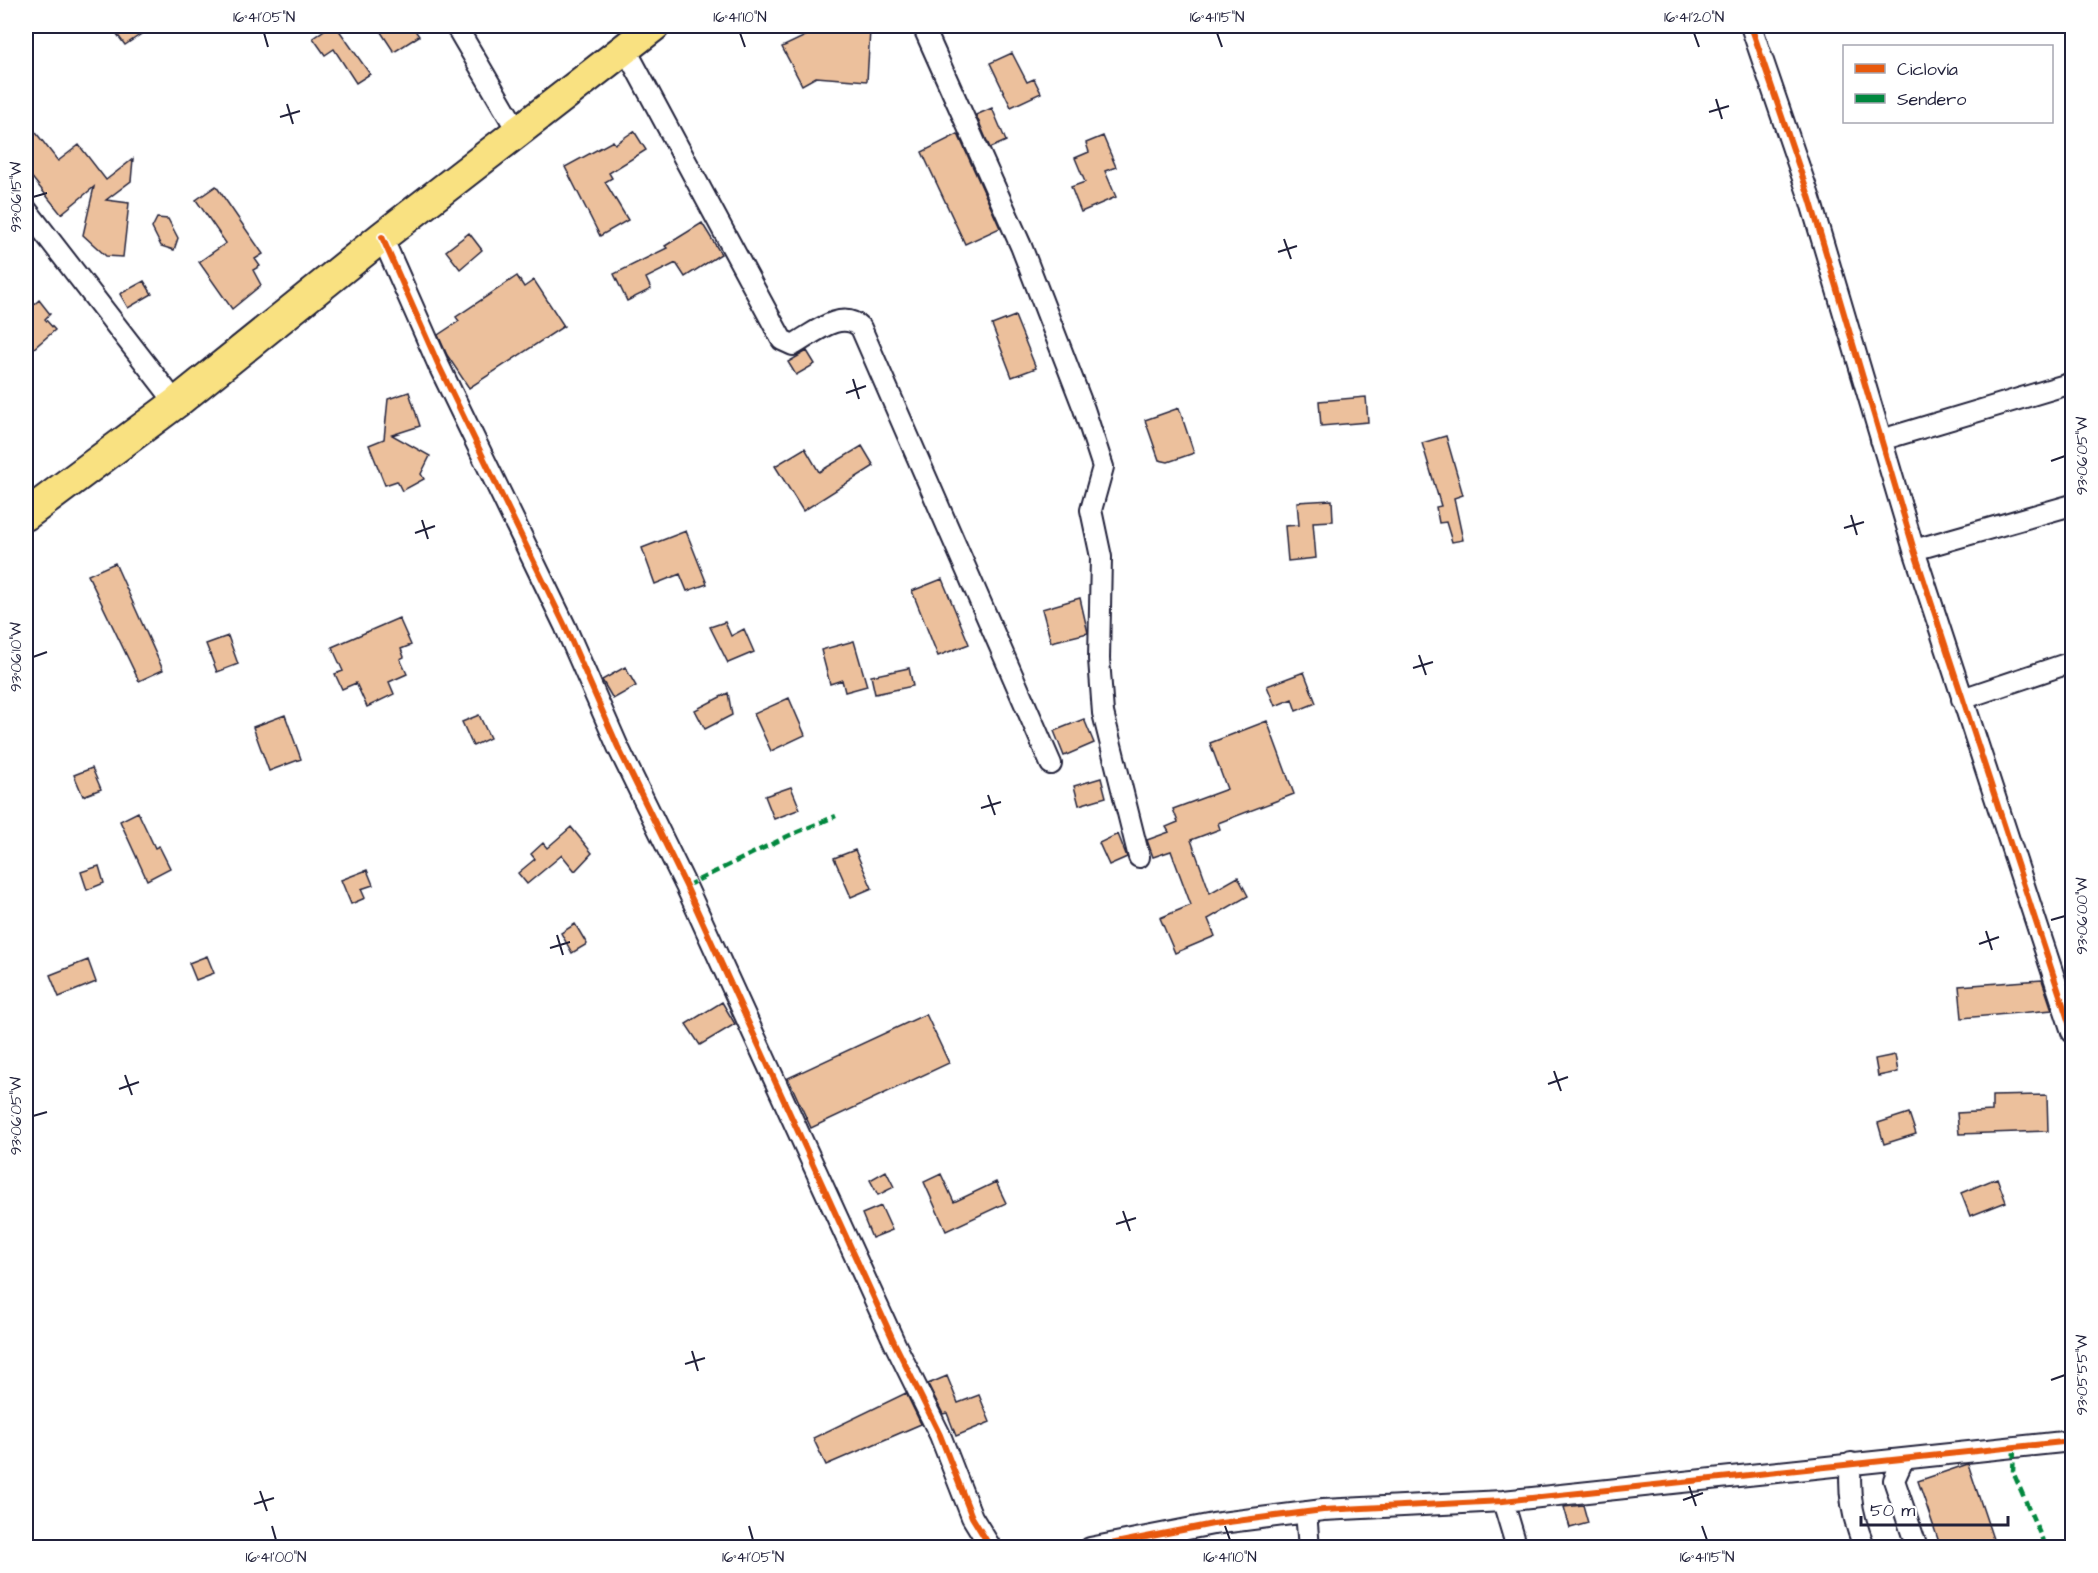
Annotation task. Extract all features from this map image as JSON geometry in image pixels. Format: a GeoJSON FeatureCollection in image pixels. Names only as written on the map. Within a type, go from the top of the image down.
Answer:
{"type":"FeatureCollection","features":[{"type":"Feature","properties":{"kind":"main road"},"geometry":{"type":"LineString","coordinates":[[29,503],[176,403],[382,237],[654,26]]}},
{"type":"Feature","properties":{"kind":"street"},"geometry":{"type":"LineString","coordinates":[[439,26],[458,30],[518,132]]}},
{"type":"Feature","properties":{"kind":"street"},"geometry":{"type":"LineString","coordinates":[[923,26],[1022,246],[1084,409],[1103,467],[1091,510],[1101,558],[1099,659],[1103,713],[1139,857]]}},
{"type":"Feature","properties":{"kind":"street"},"geometry":{"type":"LineString","coordinates":[[1751,26],[1810,199],[1914,550],[2073,1032]]}},
{"type":"Feature","properties":{"kind":"street"},"geometry":{"type":"LineString","coordinates":[[625,48],[782,340],[793,345],[842,319],[853,320],[861,328],[1051,764]]}},
{"type":"Feature","properties":{"kind":"street"},"geometry":{"type":"LineString","coordinates":[[26,209],[176,403]]}},
{"type":"Feature","properties":{"kind":"street"},"geometry":{"type":"LineString","coordinates":[[382,237],[439,366],[565,626],[618,747],[691,897],[895,1344],[940,1434],[972,1517],[991,1548]]}},
{"type":"Feature","properties":{"kind":"street"},"geometry":{"type":"LineString","coordinates":[[1881,440],[2073,383]]}},
{"type":"Feature","properties":{"kind":"street"},"geometry":{"type":"LineString","coordinates":[[1914,550],[2073,505]]}},
{"type":"Feature","properties":{"kind":"street"},"geometry":{"type":"LineString","coordinates":[[1962,699],[2073,662]]}},
{"type":"Feature","properties":{"kind":"street"},"geometry":{"type":"LineString","coordinates":[[1090,1548],[1213,1524],[1306,1512],[1503,1501],[2073,1441]]}},
{"type":"Feature","properties":{"kind":"street"},"geometry":{"type":"LineString","coordinates":[[1903,1460],[1894,1480],[1917,1548]]}},
{"type":"Feature","properties":{"kind":"street"},"geometry":{"type":"LineString","coordinates":[[1851,1463],[1849,1483],[1854,1516],[1865,1548]]}},
{"type":"Feature","properties":{"kind":"street"},"geometry":{"type":"LineString","coordinates":[[1503,1501],[1517,1548]]}},
{"type":"Feature","properties":{"kind":"street"},"geometry":{"type":"LineString","coordinates":[[1306,1512],[1309,1548]]}},
{"type":"Feature","properties":{"kind":"building"},"geometry":{"type":"Polygon","coordinates":[[[111,26],[153,26],[125,45],[111,26]]]}},
{"type":"Feature","properties":{"kind":"building"},"geometry":{"type":"Polygon","coordinates":[[[330,26],[336,26],[370,74],[356,83],[334,49],[325,55],[313,38],[330,26]]]}},
{"type":"Feature","properties":{"kind":"building"},"geometry":{"type":"Polygon","coordinates":[[[377,26],[412,26],[419,36],[394,52],[377,26]]]}},
{"type":"Feature","properties":{"kind":"building"},"geometry":{"type":"Polygon","coordinates":[[[820,29],[870,30],[867,81],[816,77],[802,85],[782,47],[820,29]]]}},
{"type":"Feature","properties":{"kind":"building"},"geometry":{"type":"Polygon","coordinates":[[[1012,53],[1027,82],[1034,79],[1041,93],[1011,107],[990,63],[1012,53]]]}},
{"type":"Feature","properties":{"kind":"building"},"geometry":{"type":"Polygon","coordinates":[[[992,108],[1006,141],[990,148],[976,115],[992,108]]]}},
{"type":"Feature","properties":{"kind":"building"},"geometry":{"type":"Polygon","coordinates":[[[26,120],[58,161],[79,145],[106,180],[133,159],[131,181],[106,200],[129,203],[123,257],[106,256],[83,235],[94,187],[61,214],[26,170],[26,120]]]}},
{"type":"Feature","properties":{"kind":"building"},"geometry":{"type":"Polygon","coordinates":[[[634,131],[646,150],[609,173],[612,178],[605,182],[628,220],[600,236],[565,167],[613,141],[615,144],[634,131]]]}},
{"type":"Feature","properties":{"kind":"building"},"geometry":{"type":"Polygon","coordinates":[[[958,134],[1000,228],[965,244],[922,152],[958,134]]]}},
{"type":"Feature","properties":{"kind":"building"},"geometry":{"type":"Polygon","coordinates":[[[1103,136],[1116,167],[1105,171],[1116,197],[1081,212],[1071,187],[1085,182],[1075,158],[1089,152],[1086,143],[1103,136]]]}},
{"type":"Feature","properties":{"kind":"building"},"geometry":{"type":"Polygon","coordinates":[[[216,186],[263,254],[255,259],[260,266],[253,270],[261,285],[232,309],[199,262],[226,243],[196,200],[216,186]]]}},
{"type":"Feature","properties":{"kind":"building"},"geometry":{"type":"Polygon","coordinates":[[[157,218],[168,219],[178,238],[174,250],[161,246],[152,228],[157,218]]]}},
{"type":"Feature","properties":{"kind":"building"},"geometry":{"type":"Polygon","coordinates":[[[702,223],[721,254],[685,277],[676,263],[646,278],[651,289],[627,301],[614,274],[667,248],[665,246],[702,223]]]}},
{"type":"Feature","properties":{"kind":"building"},"geometry":{"type":"Polygon","coordinates":[[[469,233],[482,250],[460,269],[446,251],[469,233]]]}},
{"type":"Feature","properties":{"kind":"building"},"geometry":{"type":"Polygon","coordinates":[[[517,276],[524,287],[534,280],[564,326],[469,388],[447,355],[438,335],[459,321],[456,317],[517,276]]]}},
{"type":"Feature","properties":{"kind":"building"},"geometry":{"type":"Polygon","coordinates":[[[144,281],[152,294],[128,308],[120,294],[144,281]]]}},
{"type":"Feature","properties":{"kind":"building"},"geometry":{"type":"Polygon","coordinates":[[[39,300],[50,314],[45,319],[55,330],[26,355],[26,312],[39,300]]]}},
{"type":"Feature","properties":{"kind":"building"},"geometry":{"type":"Polygon","coordinates":[[[1015,316],[1036,368],[1012,377],[992,325],[1015,316]]]}},
{"type":"Feature","properties":{"kind":"building"},"geometry":{"type":"Polygon","coordinates":[[[807,351],[815,364],[796,375],[788,362],[807,351]]]}},
{"type":"Feature","properties":{"kind":"building"},"geometry":{"type":"Polygon","coordinates":[[[409,392],[420,426],[392,435],[430,456],[421,474],[424,479],[402,491],[397,481],[385,485],[369,445],[384,439],[388,399],[409,392]]]}},
{"type":"Feature","properties":{"kind":"building"},"geometry":{"type":"Polygon","coordinates":[[[1366,397],[1368,422],[1321,426],[1319,401],[1366,397]]]}},
{"type":"Feature","properties":{"kind":"building"},"geometry":{"type":"Polygon","coordinates":[[[1179,408],[1194,453],[1168,462],[1159,460],[1145,420],[1179,408]]]}},
{"type":"Feature","properties":{"kind":"building"},"geometry":{"type":"Polygon","coordinates":[[[1446,436],[1463,495],[1454,498],[1463,540],[1452,542],[1446,522],[1439,523],[1436,507],[1441,506],[1422,443],[1446,436]]]}},
{"type":"Feature","properties":{"kind":"building"},"geometry":{"type":"Polygon","coordinates":[[[862,446],[874,466],[803,511],[775,466],[805,448],[819,472],[862,446]]]}},
{"type":"Feature","properties":{"kind":"building"},"geometry":{"type":"Polygon","coordinates":[[[1332,500],[1333,521],[1313,522],[1316,558],[1288,561],[1285,526],[1299,525],[1297,502],[1332,500]]]}},
{"type":"Feature","properties":{"kind":"building"},"geometry":{"type":"Polygon","coordinates":[[[686,531],[707,584],[687,591],[680,574],[655,584],[642,548],[686,531]]]}},
{"type":"Feature","properties":{"kind":"building"},"geometry":{"type":"Polygon","coordinates":[[[115,563],[163,670],[139,681],[88,575],[115,563]]]}},
{"type":"Feature","properties":{"kind":"building"},"geometry":{"type":"Polygon","coordinates":[[[942,579],[969,644],[938,656],[912,591],[942,579]]]}},
{"type":"Feature","properties":{"kind":"building"},"geometry":{"type":"Polygon","coordinates":[[[1080,598],[1088,633],[1051,642],[1042,609],[1080,598]]]}},
{"type":"Feature","properties":{"kind":"building"},"geometry":{"type":"Polygon","coordinates":[[[399,618],[411,645],[401,649],[404,657],[400,659],[407,674],[389,682],[394,694],[367,707],[356,683],[342,689],[335,674],[343,671],[332,647],[399,618]]]}},
{"type":"Feature","properties":{"kind":"building"},"geometry":{"type":"Polygon","coordinates":[[[725,622],[731,636],[744,629],[754,652],[728,663],[710,627],[725,622]]]}},
{"type":"Feature","properties":{"kind":"building"},"geometry":{"type":"Polygon","coordinates":[[[228,636],[238,664],[217,672],[206,644],[228,636]]]}},
{"type":"Feature","properties":{"kind":"building"},"geometry":{"type":"Polygon","coordinates":[[[854,641],[867,686],[845,692],[842,680],[830,684],[821,650],[854,641]]]}},
{"type":"Feature","properties":{"kind":"building"},"geometry":{"type":"Polygon","coordinates":[[[625,667],[636,686],[613,699],[602,680],[625,667]]]}},
{"type":"Feature","properties":{"kind":"building"},"geometry":{"type":"Polygon","coordinates":[[[909,668],[913,686],[875,694],[871,676],[909,668]]]}},
{"type":"Feature","properties":{"kind":"building"},"geometry":{"type":"Polygon","coordinates":[[[1304,672],[1316,703],[1296,711],[1292,699],[1275,706],[1267,686],[1304,672]]]}},
{"type":"Feature","properties":{"kind":"building"},"geometry":{"type":"Polygon","coordinates":[[[728,693],[732,715],[705,729],[695,710],[728,693]]]}},
{"type":"Feature","properties":{"kind":"building"},"geometry":{"type":"Polygon","coordinates":[[[789,698],[805,735],[771,751],[754,714],[789,698]]]}},
{"type":"Feature","properties":{"kind":"building"},"geometry":{"type":"Polygon","coordinates":[[[285,715],[301,759],[269,771],[253,727],[285,715]]]}},
{"type":"Feature","properties":{"kind":"building"},"geometry":{"type":"Polygon","coordinates":[[[479,715],[490,738],[473,746],[462,722],[479,715]]]}},
{"type":"Feature","properties":{"kind":"building"},"geometry":{"type":"Polygon","coordinates":[[[1084,719],[1094,743],[1064,756],[1054,731],[1084,719]]]}},
{"type":"Feature","properties":{"kind":"building"},"geometry":{"type":"Polygon","coordinates":[[[1267,721],[1294,794],[1218,823],[1220,829],[1191,840],[1210,893],[1238,877],[1248,896],[1208,919],[1215,936],[1175,953],[1160,918],[1191,905],[1171,851],[1153,857],[1147,840],[1169,832],[1166,827],[1178,822],[1173,809],[1227,789],[1210,743],[1267,721]]]}},
{"type":"Feature","properties":{"kind":"building"},"geometry":{"type":"Polygon","coordinates":[[[92,768],[101,789],[83,796],[74,775],[92,768]]]}},
{"type":"Feature","properties":{"kind":"building"},"geometry":{"type":"Polygon","coordinates":[[[1101,778],[1106,797],[1079,805],[1074,786],[1101,778]]]}},
{"type":"Feature","properties":{"kind":"building"},"geometry":{"type":"Polygon","coordinates":[[[791,787],[800,809],[774,819],[765,796],[791,787]]]}},
{"type":"Feature","properties":{"kind":"building"},"geometry":{"type":"Polygon","coordinates":[[[138,812],[155,848],[159,846],[170,868],[147,880],[120,821],[138,812]]]}},
{"type":"Feature","properties":{"kind":"building"},"geometry":{"type":"Polygon","coordinates":[[[571,827],[592,853],[575,871],[562,855],[527,884],[518,873],[535,859],[531,854],[543,843],[547,848],[571,827]]]}},
{"type":"Feature","properties":{"kind":"building"},"geometry":{"type":"Polygon","coordinates":[[[1118,834],[1127,857],[1109,865],[1099,843],[1118,834]]]}},
{"type":"Feature","properties":{"kind":"building"},"geometry":{"type":"Polygon","coordinates":[[[855,850],[872,888],[851,897],[834,858],[855,850]]]}},
{"type":"Feature","properties":{"kind":"building"},"geometry":{"type":"Polygon","coordinates":[[[99,866],[104,883],[87,890],[81,872],[99,866]]]}},
{"type":"Feature","properties":{"kind":"building"},"geometry":{"type":"Polygon","coordinates":[[[367,870],[373,885],[361,889],[365,898],[351,904],[341,880],[367,870]]]}},
{"type":"Feature","properties":{"kind":"building"},"geometry":{"type":"Polygon","coordinates":[[[575,924],[587,944],[572,953],[561,933],[575,924]]]}},
{"type":"Feature","properties":{"kind":"building"},"geometry":{"type":"Polygon","coordinates":[[[207,956],[214,973],[196,980],[189,963],[207,956]]]}},
{"type":"Feature","properties":{"kind":"building"},"geometry":{"type":"Polygon","coordinates":[[[88,960],[96,982],[59,997],[50,975],[88,960]]]}},
{"type":"Feature","properties":{"kind":"building"},"geometry":{"type":"Polygon","coordinates":[[[2042,980],[2052,1010],[1962,1018],[1959,986],[2042,980]]]}},
{"type":"Feature","properties":{"kind":"building"},"geometry":{"type":"Polygon","coordinates":[[[722,1002],[735,1024],[700,1045],[686,1024],[722,1002]]]}},
{"type":"Feature","properties":{"kind":"building"},"geometry":{"type":"Polygon","coordinates":[[[926,1014],[949,1063],[811,1128],[788,1078],[926,1014]]]}},
{"type":"Feature","properties":{"kind":"building"},"geometry":{"type":"Polygon","coordinates":[[[1895,1055],[1898,1072],[1878,1076],[1875,1059],[1895,1055]]]}},
{"type":"Feature","properties":{"kind":"building"},"geometry":{"type":"Polygon","coordinates":[[[2047,1095],[2048,1131],[1959,1134],[1957,1113],[1992,1111],[1992,1096],[2047,1095]]]}},
{"type":"Feature","properties":{"kind":"building"},"geometry":{"type":"Polygon","coordinates":[[[1909,1113],[1916,1134],[1884,1144],[1878,1123],[1909,1113]]]}},
{"type":"Feature","properties":{"kind":"building"},"geometry":{"type":"Polygon","coordinates":[[[886,1171],[894,1187],[878,1195],[870,1180],[886,1171]]]}},
{"type":"Feature","properties":{"kind":"building"},"geometry":{"type":"Polygon","coordinates":[[[941,1174],[954,1202],[996,1182],[1006,1203],[946,1231],[924,1182],[941,1174]]]}},
{"type":"Feature","properties":{"kind":"building"},"geometry":{"type":"Polygon","coordinates":[[[1997,1178],[2006,1202],[1970,1216],[1961,1193],[1997,1178]]]}},
{"type":"Feature","properties":{"kind":"building"},"geometry":{"type":"Polygon","coordinates":[[[881,1206],[892,1230],[872,1238],[862,1214],[881,1206]]]}},
{"type":"Feature","properties":{"kind":"building"},"geometry":{"type":"Polygon","coordinates":[[[947,1376],[958,1403],[979,1395],[990,1422],[956,1436],[947,1413],[943,1414],[928,1384],[947,1376]]]}},
{"type":"Feature","properties":{"kind":"building"},"geometry":{"type":"Polygon","coordinates":[[[906,1393],[921,1424],[826,1465],[813,1438],[906,1393]]]}},
{"type":"Feature","properties":{"kind":"building"},"geometry":{"type":"Polygon","coordinates":[[[1968,1464],[1993,1539],[1968,1548],[1941,1548],[1918,1481],[1968,1464]]]}},
{"type":"Feature","properties":{"kind":"building"},"geometry":{"type":"Polygon","coordinates":[[[1583,1505],[1588,1523],[1570,1528],[1564,1507],[1583,1505]]]}},
{"type":"Feature","properties":{"kind":"marked path"},"geometry":{"type":"LineString","coordinates":[[686,886],[788,836],[836,816]]}},
{"type":"Feature","properties":{"kind":"marked path"},"geometry":{"type":"LineString","coordinates":[[2014,1449],[2013,1472],[2046,1548]]}},
{"type":"Feature","properties":{"kind":"marked path"},"geometry":{"type":"LineString","coordinates":[[1856,1548],[1861,1539]]}},
{"type":"Feature","properties":{"kind":"cycle path"},"geometry":{"type":"LineString","coordinates":[[1751,26],[1810,199],[1914,550],[2072,1032]]}},
{"type":"Feature","properties":{"kind":"cycle path"},"geometry":{"type":"LineString","coordinates":[[382,237],[439,366],[565,626],[618,747],[686,886],[895,1344],[940,1435],[972,1517],[991,1548]]}},
{"type":"Feature","properties":{"kind":"cycle path"},"geometry":{"type":"LineString","coordinates":[[1090,1548],[1213,1524],[1323,1510],[1503,1501],[2072,1441]]}}]}
